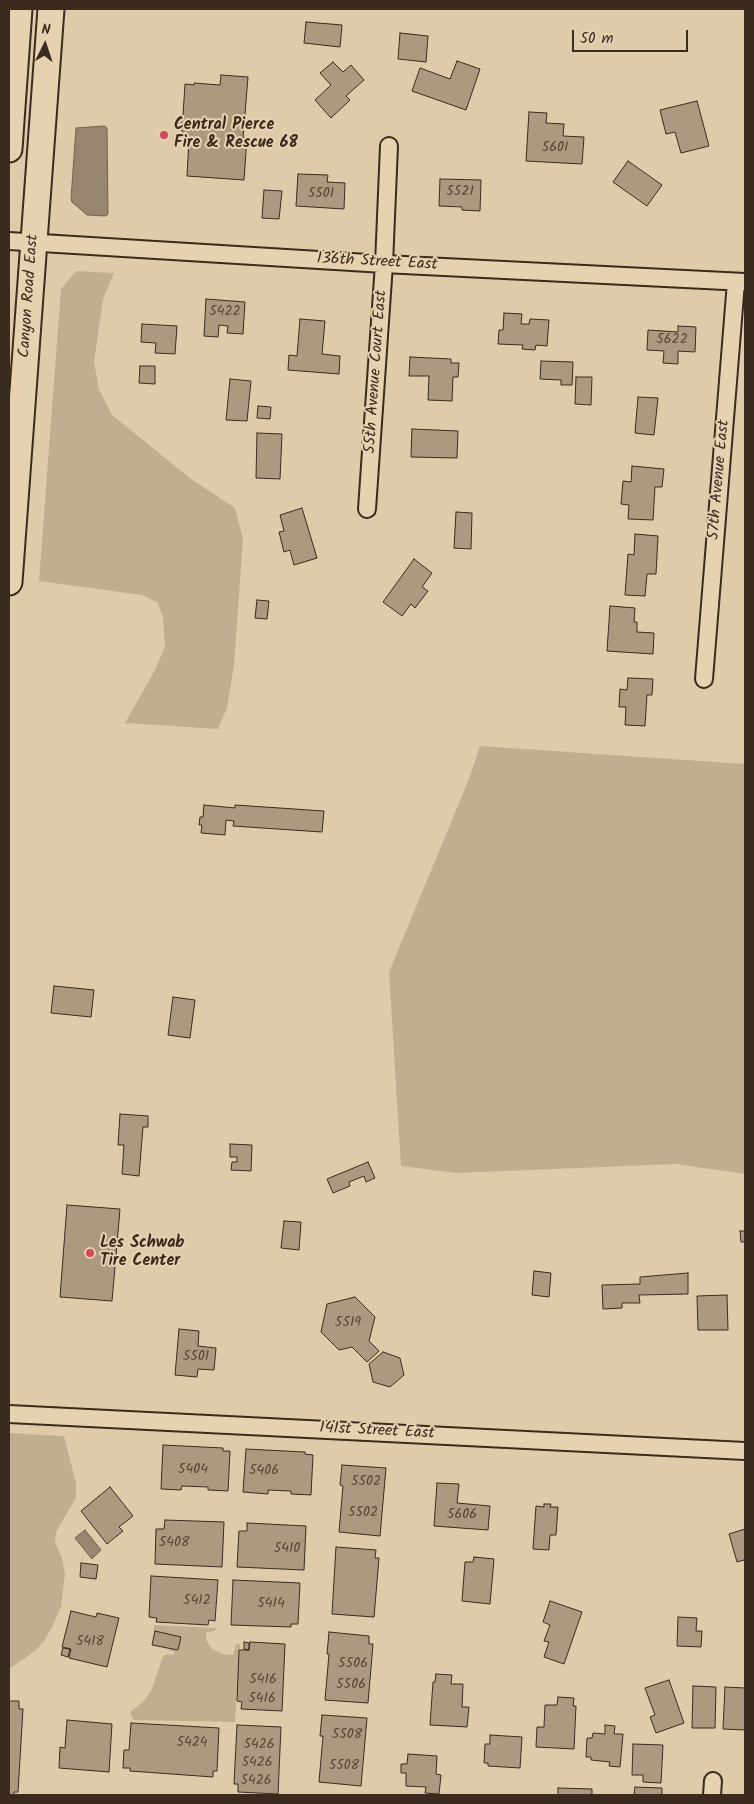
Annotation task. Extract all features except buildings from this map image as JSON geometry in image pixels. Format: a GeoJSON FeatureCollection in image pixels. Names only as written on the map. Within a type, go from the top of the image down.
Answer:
{"type":"FeatureCollection","features":[{"type":"Feature","properties":{"kind":"main road"},"geometry":{"type":"LineString","coordinates":[[9,149],[19,9]]}},
{"type":"Feature","properties":{"kind":"main road","name":"Canyon Road East"},"geometry":{"type":"LineString","coordinates":[[9,582],[51,9]]}},
{"type":"Feature","properties":{"kind":"street","name":"55th Avenue Court East"},"geometry":{"type":"LineString","coordinates":[[367,509],[384,264],[389,146]]}},
{"type":"Feature","properties":{"kind":"street","name":"136th Street East"},"geometry":{"type":"LineString","coordinates":[[9,241],[384,264],[741,282]]}},
{"type":"Feature","properties":{"kind":"street","name":"57th Avenue East"},"geometry":{"type":"LineString","coordinates":[[704,679],[741,282]]}},
{"type":"Feature","properties":{"kind":"street","name":"141st Street East"},"geometry":{"type":"LineString","coordinates":[[9,1414],[745,1451]]}},
{"type":"Feature","properties":{"kind":"shaded area"},"geometry":{"type":"Polygon","coordinates":[[[104,126],[107,128],[108,214],[106,216],[87,215],[71,199],[76,128],[104,126]]]}},
{"type":"Feature","properties":{"kind":"shaded area"},"geometry":{"type":"Polygon","coordinates":[[[76,271],[114,273],[103,299],[94,362],[99,389],[112,415],[191,479],[235,508],[243,539],[234,665],[227,708],[218,729],[125,723],[154,672],[165,647],[163,618],[158,603],[142,595],[39,581],[61,289],[76,271]]]}},
{"type":"Feature","properties":{"kind":"shaded area"},"geometry":{"type":"Polygon","coordinates":[[[480,746],[745,764],[745,1174],[676,1164],[456,1173],[401,1166],[389,972],[469,779],[480,746]]]}},
{"type":"Feature","properties":{"kind":"shaded area"},"geometry":{"type":"Polygon","coordinates":[[[9,1433],[64,1436],[76,1483],[76,1498],[56,1532],[55,1542],[62,1558],[65,1574],[61,1607],[44,1641],[35,1651],[9,1669],[9,1433]]]}},
{"type":"Feature","properties":{"kind":"shaded area"},"geometry":{"type":"Polygon","coordinates":[[[85,1530],[101,1550],[92,1559],[75,1538],[85,1530]]]}},
{"type":"Feature","properties":{"kind":"shaded area"},"geometry":{"type":"Polygon","coordinates":[[[154,1625],[216,1628],[216,1630],[206,1633],[206,1640],[212,1649],[222,1654],[233,1655],[236,1644],[240,1644],[235,1722],[133,1720],[130,1712],[144,1701],[152,1689],[163,1656],[173,1655],[175,1652],[163,1648],[154,1632],[154,1625]]]}},
{"type":"Feature","properties":{"kind":"place","name":"Central Pierce Fire & Rescue 68"},"geometry":{"type":"Point","coordinates":[164,135]}},
{"type":"Feature","properties":{"kind":"place","name":"Les Schwab Tire Center"},"geometry":{"type":"Point","coordinates":[90,1253]}}]}
